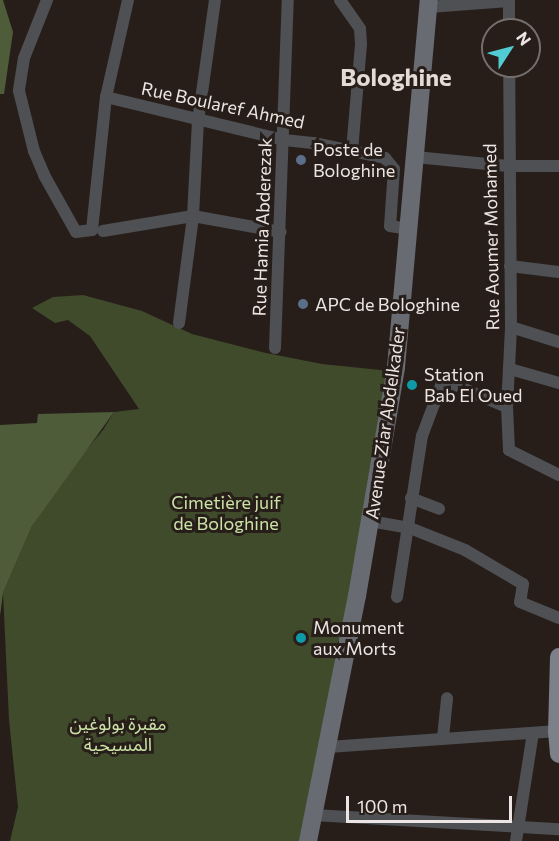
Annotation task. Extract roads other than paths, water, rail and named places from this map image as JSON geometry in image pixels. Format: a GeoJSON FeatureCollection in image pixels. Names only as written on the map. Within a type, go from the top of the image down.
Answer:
{"type":"FeatureCollection","features":[{"type":"Feature","properties":{"kind":"main road","name":"Avenue Ziar Abdelkader"},"geometry":{"type":"LineString","coordinates":[[308,841],[370,521],[396,367],[429,4]]}},
{"type":"Feature","properties":{"kind":"main road"},"geometry":{"type":"LineString","coordinates":[[559,657],[557,731],[559,754]]}},
{"type":"Feature","properties":{"kind":"street"},"geometry":{"type":"LineString","coordinates":[[47,0],[24,58],[19,91],[34,151],[67,220],[76,232],[193,216],[281,232]]}},
{"type":"Feature","properties":{"kind":"street"},"geometry":{"type":"LineString","coordinates":[[97,230],[106,97],[128,0]]}},
{"type":"Feature","properties":{"kind":"street"},"geometry":{"type":"LineString","coordinates":[[179,323],[193,216],[198,121],[215,0]]}},
{"type":"Feature","properties":{"kind":"street","name":"Rue Hamia Abderezak"},"geometry":{"type":"LineString","coordinates":[[275,348],[288,0]]}},
{"type":"Feature","properties":{"kind":"street"},"geometry":{"type":"LineString","coordinates":[[340,0],[360,29],[361,44],[352,152]]}},
{"type":"Feature","properties":{"kind":"street"},"geometry":{"type":"LineString","coordinates":[[429,4],[509,0],[509,18]]}},
{"type":"Feature","properties":{"kind":"street","name":"Rue Aoumer Mohamed"},"geometry":{"type":"LineString","coordinates":[[509,78],[511,327],[507,407],[509,450],[559,475]]}},
{"type":"Feature","properties":{"kind":"street","name":"Rue Boularef Ahmed"},"geometry":{"type":"LineString","coordinates":[[106,97],[284,140],[315,143],[385,158],[394,169],[390,226],[409,229]]}},
{"type":"Feature","properties":{"kind":"street"},"geometry":{"type":"LineString","coordinates":[[415,157],[508,166],[559,166]]}},
{"type":"Feature","properties":{"kind":"street"},"geometry":{"type":"LineString","coordinates":[[510,266],[559,272]]}},
{"type":"Feature","properties":{"kind":"street"},"geometry":{"type":"LineString","coordinates":[[511,327],[559,342]]}},
{"type":"Feature","properties":{"kind":"street"},"geometry":{"type":"LineString","coordinates":[[510,369],[559,383]]}},
{"type":"Feature","properties":{"kind":"street"},"geometry":{"type":"LineString","coordinates":[[397,597],[410,528],[411,498],[422,436],[443,380],[507,407]]}},
{"type":"Feature","properties":{"kind":"street"},"geometry":{"type":"LineString","coordinates":[[411,498],[439,508]]}},
{"type":"Feature","properties":{"kind":"street"},"geometry":{"type":"LineString","coordinates":[[370,521],[410,528],[465,550],[523,584],[520,602],[559,618]]}},
{"type":"Feature","properties":{"kind":"street"},"geometry":{"type":"LineString","coordinates":[[443,737],[447,698]]}},
{"type":"Feature","properties":{"kind":"street"},"geometry":{"type":"LineString","coordinates":[[328,747],[443,737],[557,731]]}},
{"type":"Feature","properties":{"kind":"street"},"geometry":{"type":"LineString","coordinates":[[516,841],[533,733]]}},
{"type":"Feature","properties":{"kind":"street"},"geometry":{"type":"LineString","coordinates":[[313,815],[559,829]]}},
{"type":"Feature","properties":{"kind":"place","name":"Poste de Bologhine"},"geometry":{"type":"Point","coordinates":[301,160]}},
{"type":"Feature","properties":{"kind":"place","name":"APC de Bologhine"},"geometry":{"type":"Point","coordinates":[303,304]}},
{"type":"Feature","properties":{"kind":"place","name":"Station Bab El Oued"},"geometry":{"type":"Point","coordinates":[412,385]}},
{"type":"Feature","properties":{"kind":"place","name":"Monument aux Morts"},"geometry":{"type":"Point","coordinates":[301,638]}},
{"type":"Feature","properties":{"kind":"district","name":"Bologhine"},"geometry":{"type":"Point","coordinates":[396,77]}},
{"type":"Feature","properties":{"kind":"park label","name":"Cimetière juif de Bologhine"},"geometry":{"type":"Point","coordinates":[226,513]}},
{"type":"Feature","properties":{"kind":"park label","name":"مقبرة بولوغين المسيحية"},"geometry":{"type":"Point","coordinates":[118,734]}}]}
